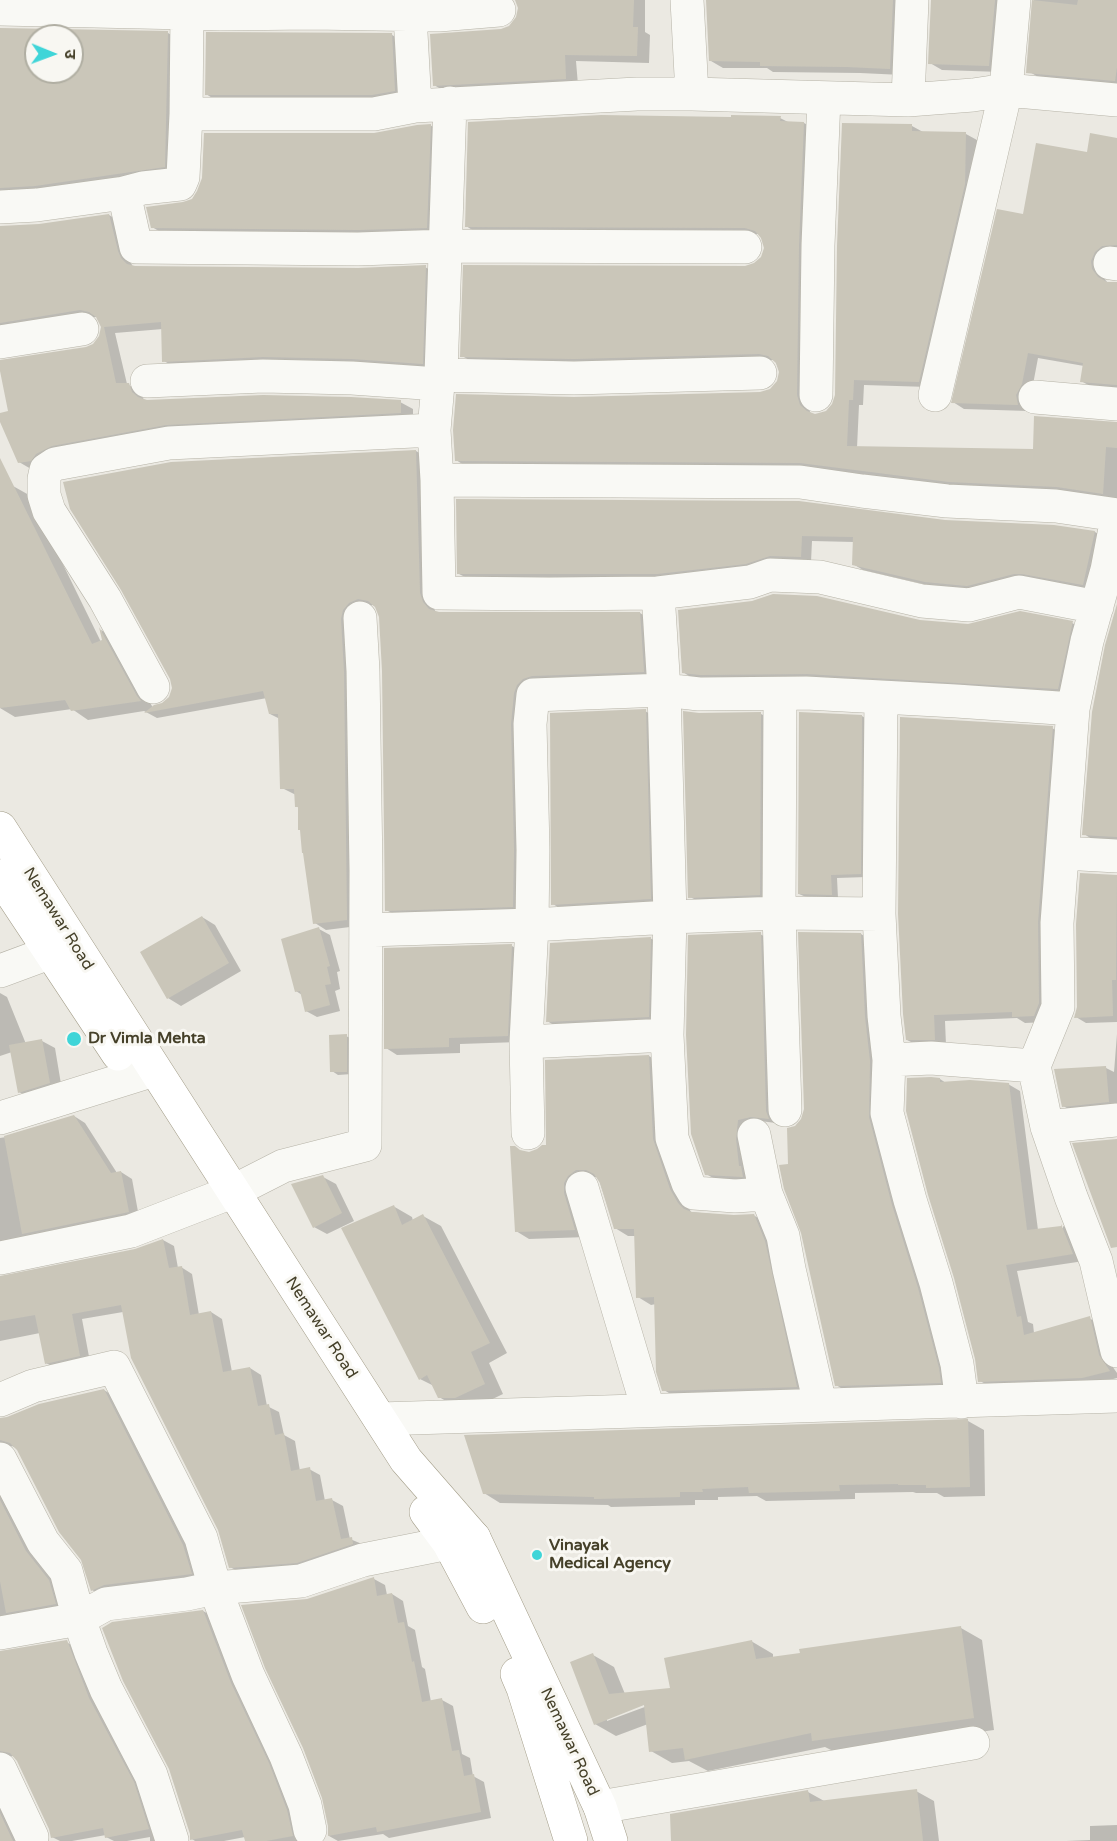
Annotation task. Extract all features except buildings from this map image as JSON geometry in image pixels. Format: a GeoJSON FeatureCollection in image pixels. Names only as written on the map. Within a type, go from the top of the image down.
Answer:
{"type":"FeatureCollection","features":[{"type":"Feature","properties":{"kind":"highway","name":"Nemawar Road"},"geometry":{"type":"LineString","coordinates":[[2,835],[61,948],[222,1196],[359,1423],[462,1541],[523,1688],[571,1841]]}},
{"type":"Feature","properties":{"kind":"highway","name":"Nemawar Road"},"geometry":{"type":"LineString","coordinates":[[0,876],[61,948]]}},
{"type":"Feature","properties":{"kind":"highway","name":"Nemawar Road"},"geometry":{"type":"LineString","coordinates":[[222,1196],[380,1419],[462,1541],[600,1807],[611,1841]]}},
{"type":"Feature","properties":{"kind":"street"},"geometry":{"type":"LineString","coordinates":[[687,0],[692,94]]}},
{"type":"Feature","properties":{"kind":"street"},"geometry":{"type":"LineString","coordinates":[[908,100],[912,0]]}},
{"type":"Feature","properties":{"kind":"street"},"geometry":{"type":"LineString","coordinates":[[935,395],[1006,90],[1014,0]]}},
{"type":"Feature","properties":{"kind":"street"},"geometry":{"type":"LineString","coordinates":[[0,207],[37,205],[180,184],[183,177],[186,114],[187,6]]}},
{"type":"Feature","properties":{"kind":"street"},"geometry":{"type":"LineString","coordinates":[[0,9],[187,6],[312,7],[410,15],[499,10]]}},
{"type":"Feature","properties":{"kind":"street"},"geometry":{"type":"LineString","coordinates":[[410,15],[415,106]]}},
{"type":"Feature","properties":{"kind":"street"},"geometry":{"type":"LineString","coordinates":[[186,114],[374,114],[415,106],[637,94],[908,100],[1006,90],[1117,100]]}},
{"type":"Feature","properties":{"kind":"street"},"geometry":{"type":"LineString","coordinates":[[816,395],[818,245],[824,98]]}},
{"type":"Feature","properties":{"kind":"street"},"geometry":{"type":"LineString","coordinates":[[450,104],[446,246],[434,430],[439,593],[658,593],[750,582],[770,575],[820,577],[922,601],[969,605],[1019,592],[1097,607]]}},
{"type":"Feature","properties":{"kind":"street"},"geometry":{"type":"LineString","coordinates":[[124,192],[136,247],[358,249],[446,246],[744,246]]}},
{"type":"Feature","properties":{"kind":"street"},"geometry":{"type":"LineString","coordinates":[[0,342],[82,329]]}},
{"type":"Feature","properties":{"kind":"street"},"geometry":{"type":"LineString","coordinates":[[147,381],[263,376],[439,380],[760,374]]}},
{"type":"Feature","properties":{"kind":"street"},"geometry":{"type":"LineString","coordinates":[[1035,397],[1117,404]]}},
{"type":"Feature","properties":{"kind":"street"},"geometry":{"type":"LineString","coordinates":[[153,687],[105,599],[49,511],[44,495],[46,470],[55,464],[169,443],[434,430]]}},
{"type":"Feature","properties":{"kind":"street"},"geometry":{"type":"LineString","coordinates":[[437,480],[800,482],[937,500],[1056,506],[1117,517],[1107,570],[1086,641],[1073,709],[1057,923],[1058,1007],[1034,1066],[1047,1127],[1096,1261],[1117,1351]]}},
{"type":"Feature","properties":{"kind":"street"},"geometry":{"type":"LineString","coordinates":[[658,593],[664,690],[670,917],[666,1035],[672,1138],[688,1183],[694,1193],[735,1196],[766,1194]]}},
{"type":"Feature","properties":{"kind":"street"},"geometry":{"type":"LineString","coordinates":[[0,1258],[131,1231],[222,1196],[284,1166],[365,1146],[366,930],[363,671],[360,618]]}},
{"type":"Feature","properties":{"kind":"street"},"geometry":{"type":"LineString","coordinates":[[528,1133],[526,1042],[532,925],[530,724],[533,695],[664,690],[699,694],[806,693],[1073,709]]}},
{"type":"Feature","properties":{"kind":"street"},"geometry":{"type":"LineString","coordinates":[[780,694],[779,913],[784,1110]]}},
{"type":"Feature","properties":{"kind":"street"},"geometry":{"type":"LineString","coordinates":[[881,697],[879,914],[884,1016],[889,1060],[887,1113],[910,1200],[936,1283],[957,1364],[962,1402]]}},
{"type":"Feature","properties":{"kind":"street"},"geometry":{"type":"LineString","coordinates":[[1063,853],[1117,856]]}},
{"type":"Feature","properties":{"kind":"street"},"geometry":{"type":"LineString","coordinates":[[366,930],[532,925],[779,913],[879,914]]}},
{"type":"Feature","properties":{"kind":"street"},"geometry":{"type":"LineString","coordinates":[[0,971],[61,948]]}},
{"type":"Feature","properties":{"kind":"street"},"geometry":{"type":"LineString","coordinates":[[526,1042],[666,1035]]}},
{"type":"Feature","properties":{"kind":"street"},"geometry":{"type":"LineString","coordinates":[[889,1060],[931,1058],[1034,1066]]}},
{"type":"Feature","properties":{"kind":"street"},"geometry":{"type":"LineString","coordinates":[[0,1118],[143,1073]]}},
{"type":"Feature","properties":{"kind":"street"},"geometry":{"type":"LineString","coordinates":[[1047,1127],[1117,1120]]}},
{"type":"Feature","properties":{"kind":"street"},"geometry":{"type":"LineString","coordinates":[[754,1135],[766,1194],[783,1236],[820,1404]]}},
{"type":"Feature","properties":{"kind":"street"},"geometry":{"type":"LineString","coordinates":[[582,1188],[648,1409]]}},
{"type":"Feature","properties":{"kind":"street"},"geometry":{"type":"LineString","coordinates":[[0,1400],[33,1386],[114,1367],[201,1538],[215,1588],[248,1675],[305,1805],[310,1830]]}},
{"type":"Feature","properties":{"kind":"street"},"geometry":{"type":"LineString","coordinates":[[380,1419],[1117,1396]]}},
{"type":"Feature","properties":{"kind":"street"},"geometry":{"type":"LineString","coordinates":[[0,1459],[43,1542],[66,1571],[79,1619],[106,1689],[152,1775],[172,1840]]}},
{"type":"Feature","properties":{"kind":"street"},"geometry":{"type":"LineString","coordinates":[[0,1634],[79,1619],[106,1604],[187,1594],[215,1588],[301,1581],[363,1560],[462,1541]]}},
{"type":"Feature","properties":{"kind":"street"},"geometry":{"type":"LineString","coordinates":[[600,1807],[973,1743]]}},
{"type":"Feature","properties":{"kind":"street"},"geometry":{"type":"LineString","coordinates":[[0,1768],[32,1837]]}},
{"type":"Feature","properties":{"kind":"place","name":"Dr Vimla Mehta"},"geometry":{"type":"Point","coordinates":[74,1039]}},
{"type":"Feature","properties":{"kind":"place","name":"Vinayak Medical Agency"},"geometry":{"type":"Point","coordinates":[537,1555]}}]}
